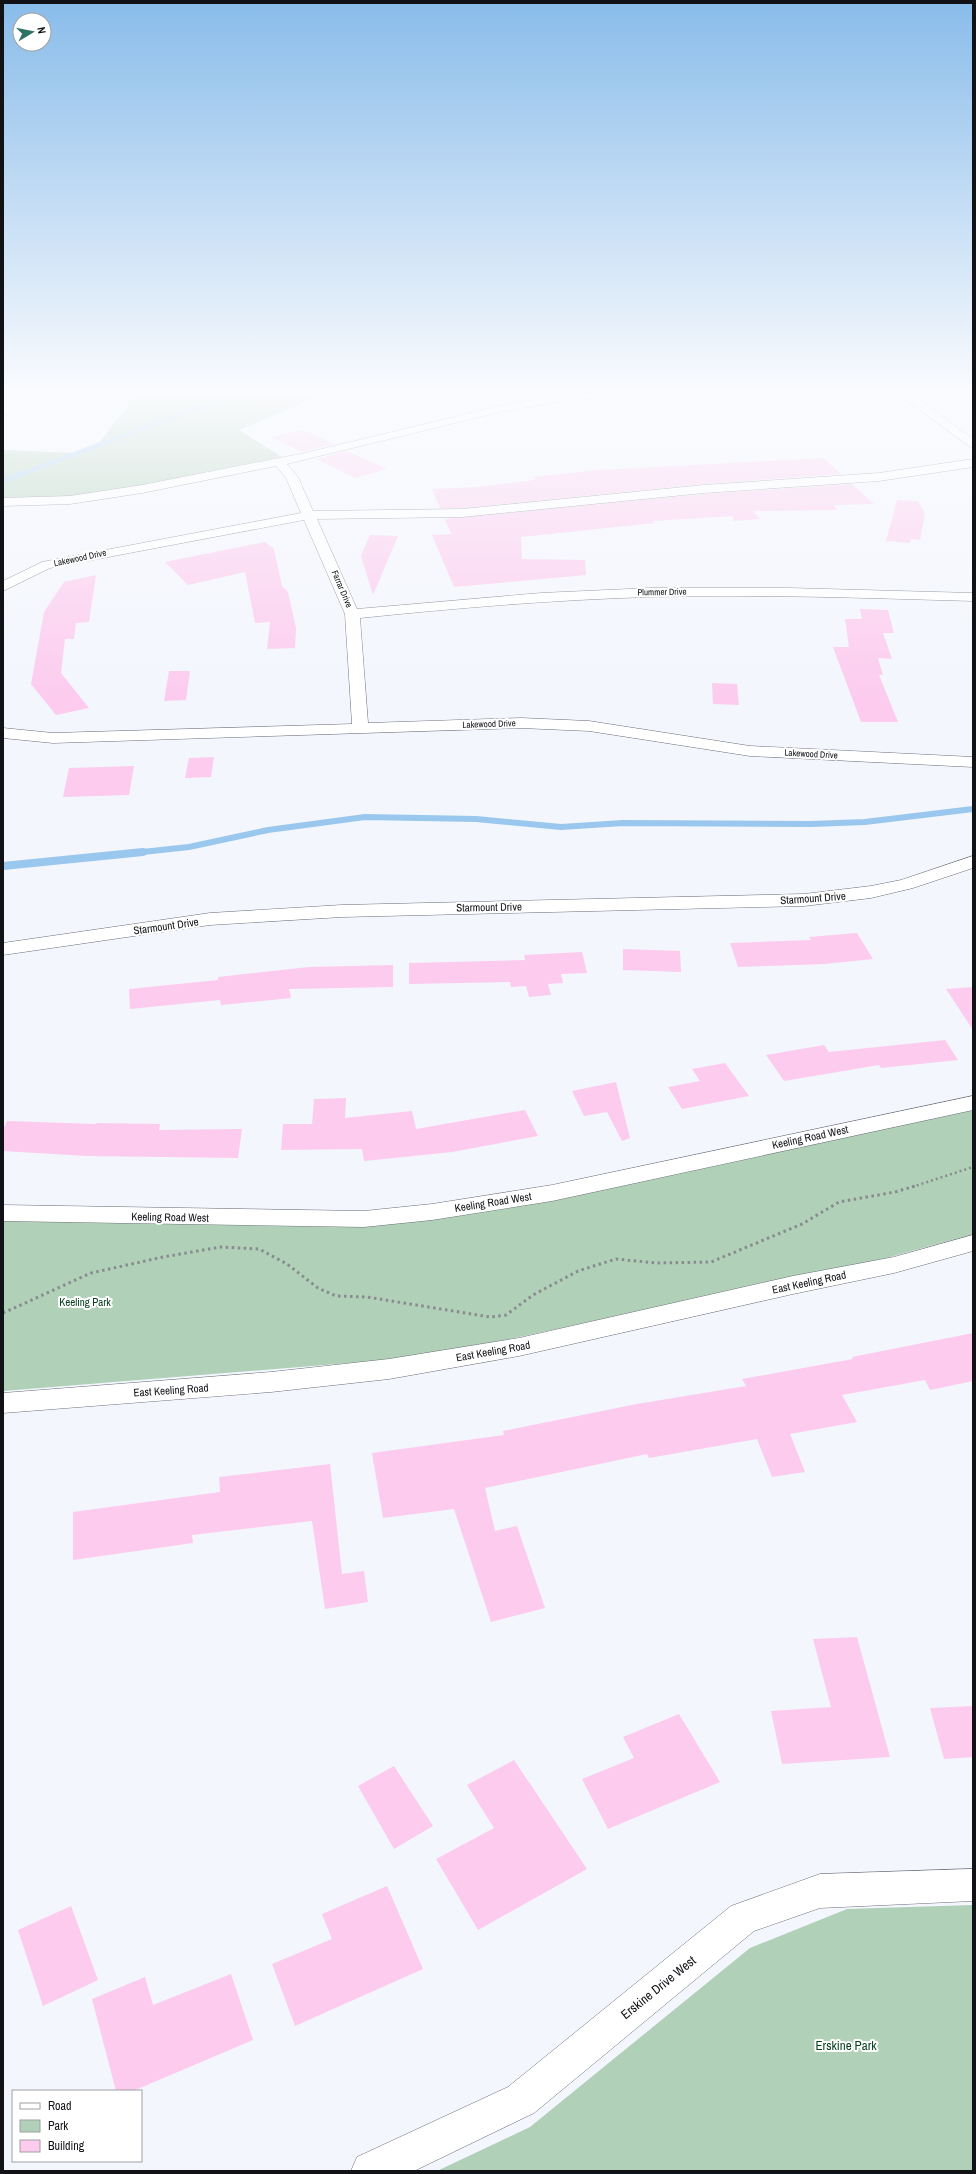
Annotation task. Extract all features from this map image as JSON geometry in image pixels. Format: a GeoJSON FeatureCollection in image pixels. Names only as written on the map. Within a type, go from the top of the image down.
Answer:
{"type":"FeatureCollection","features":[{"type":"Feature","properties":{"kind":"street"},"geometry":{"type":"LineString","coordinates":[[3,502],[37,502],[112,494]]}},
{"type":"Feature","properties":{"kind":"street","name":"Farrar Drive"},"geometry":{"type":"LineString","coordinates":[[300,494],[352,614],[360,728]]}},
{"type":"Feature","properties":{"kind":"street","name":"Lakewood Drive"},"geometry":{"type":"LineString","coordinates":[[3,587],[34,570],[47,565],[310,515],[462,513],[649,494]]}},
{"type":"Feature","properties":{"kind":"street","name":"Plummer Drive"},"geometry":{"type":"LineString","coordinates":[[352,614],[505,600],[604,594],[713,591],[973,597]]}},
{"type":"Feature","properties":{"kind":"street","name":"Lakewood Drive"},"geometry":{"type":"LineString","coordinates":[[3,733],[53,738],[521,723],[557,724],[615,730],[750,751],[973,762]]}},
{"type":"Feature","properties":{"kind":"street","name":"Starmount Drive"},"geometry":{"type":"LineString","coordinates":[[3,949],[210,919],[342,911],[819,899],[871,892],[906,884],[973,862]]}},
{"type":"Feature","properties":{"kind":"street","name":"Keeling Road West"},"geometry":{"type":"LineString","coordinates":[[3,1213],[364,1219],[432,1212],[552,1193],[973,1103]]}},
{"type":"Feature","properties":{"kind":"street","name":"East Keeling Road"},"geometry":{"type":"LineString","coordinates":[[3,1403],[272,1382],[389,1370],[519,1347],[793,1285],[894,1265],[973,1243]]}},
{"type":"Feature","properties":{"kind":"street","name":"Erskine Drive West"},"geometry":{"type":"LineString","coordinates":[[371,2171],[521,2100],[743,1918],[820,1890],[973,1885]]}},
{"type":"Feature","properties":{"kind":"path"},"geometry":{"type":"LineString","coordinates":[[3,1313],[91,1274],[163,1257],[221,1247],[258,1249],[287,1264],[318,1288],[336,1296],[367,1297],[490,1317],[506,1315],[533,1295],[578,1271],[616,1259],[656,1263],[711,1262],[802,1224],[839,1202],[895,1192],[973,1167]]}},
{"type":"Feature","properties":{"kind":"green space"},"geometry":{"type":"Polygon","coordinates":[[[3,494],[85,494],[75,496],[3,499],[3,494]]]}},
{"type":"Feature","properties":{"kind":"green space","name":"Keeling Park"},"geometry":{"type":"Polygon","coordinates":[[[973,1110],[973,1234],[883,1259],[510,1339],[386,1360],[3,1391],[3,1218],[375,1226],[553,1200],[973,1110]]]}},
{"type":"Feature","properties":{"kind":"green space","name":"Erskine Park"},"geometry":{"type":"Polygon","coordinates":[[[973,1905],[973,2171],[437,2171],[530,2127],[750,1948],[847,1909],[973,1905]]]}},
{"type":"Feature","properties":{"kind":"building"},"geometry":{"type":"Polygon","coordinates":[[[434,494],[599,494],[462,508],[440,508],[434,494]]]}},
{"type":"Feature","properties":{"kind":"building"},"geometry":{"type":"Polygon","coordinates":[[[699,494],[863,494],[874,504],[834,505],[837,510],[753,511],[760,519],[734,521],[732,516],[653,521],[655,523],[521,537],[522,559],[585,560],[586,575],[454,587],[432,535],[451,534],[445,519],[699,494]]]}},
{"type":"Feature","properties":{"kind":"building"},"geometry":{"type":"Polygon","coordinates":[[[897,500],[918,501],[925,514],[920,540],[911,539],[910,543],[886,541],[897,500]]]}},
{"type":"Feature","properties":{"kind":"building"},"geometry":{"type":"Polygon","coordinates":[[[370,535],[398,536],[373,595],[361,556],[370,535]]]}},
{"type":"Feature","properties":{"kind":"building"},"geometry":{"type":"Polygon","coordinates":[[[265,542],[274,549],[282,586],[288,592],[296,628],[295,648],[267,649],[270,622],[255,623],[245,572],[188,585],[165,562],[265,542]]]}},
{"type":"Feature","properties":{"kind":"building"},"geometry":{"type":"Polygon","coordinates":[[[96,575],[89,622],[76,623],[74,639],[65,639],[61,673],[89,708],[56,715],[31,684],[44,612],[64,582],[96,575]]]}},
{"type":"Feature","properties":{"kind":"building"},"geometry":{"type":"Polygon","coordinates":[[[860,609],[888,610],[894,633],[883,633],[892,659],[878,658],[883,675],[879,675],[898,722],[861,722],[833,647],[849,647],[845,619],[862,619],[860,609]]]}},
{"type":"Feature","properties":{"kind":"building"},"geometry":{"type":"Polygon","coordinates":[[[169,671],[190,671],[186,700],[164,701],[169,671]]]}},
{"type":"Feature","properties":{"kind":"building"},"geometry":{"type":"Polygon","coordinates":[[[712,683],[737,684],[739,705],[713,704],[712,683]]]}},
{"type":"Feature","properties":{"kind":"building"},"geometry":{"type":"Polygon","coordinates":[[[214,757],[211,777],[185,778],[189,758],[214,757]]]}},
{"type":"Feature","properties":{"kind":"building"},"geometry":{"type":"Polygon","coordinates":[[[134,766],[129,795],[63,797],[69,768],[134,766]]]}},
{"type":"Feature","properties":{"kind":"building"},"geometry":{"type":"Polygon","coordinates":[[[857,933],[873,959],[825,964],[738,967],[730,943],[811,940],[809,937],[857,933]]]}},
{"type":"Feature","properties":{"kind":"building"},"geometry":{"type":"Polygon","coordinates":[[[623,949],[680,951],[681,972],[623,970],[623,949]]]}},
{"type":"Feature","properties":{"kind":"building"},"geometry":{"type":"Polygon","coordinates":[[[582,952],[587,973],[561,974],[563,983],[548,984],[551,995],[529,997],[526,986],[511,987],[510,982],[409,984],[409,963],[525,960],[524,955],[582,952]]]}},
{"type":"Feature","properties":{"kind":"building"},"geometry":{"type":"Polygon","coordinates":[[[393,965],[393,987],[289,989],[291,998],[221,1005],[220,1000],[130,1009],[129,989],[218,980],[218,977],[309,967],[393,965]]]}},
{"type":"Feature","properties":{"kind":"building"},"geometry":{"type":"Polygon","coordinates":[[[973,987],[973,1030],[946,989],[973,987]]]}},
{"type":"Feature","properties":{"kind":"building"},"geometry":{"type":"Polygon","coordinates":[[[945,1040],[958,1060],[881,1068],[879,1065],[784,1081],[766,1055],[824,1045],[829,1052],[945,1040]]]}},
{"type":"Feature","properties":{"kind":"building"},"geometry":{"type":"Polygon","coordinates":[[[725,1063],[749,1096],[682,1109],[668,1087],[700,1081],[692,1069],[725,1063]]]}},
{"type":"Feature","properties":{"kind":"building"},"geometry":{"type":"Polygon","coordinates":[[[616,1082],[630,1138],[622,1141],[607,1112],[584,1116],[572,1091],[616,1082]]]}},
{"type":"Feature","properties":{"kind":"building"},"geometry":{"type":"Polygon","coordinates":[[[346,1098],[345,1118],[412,1111],[416,1129],[525,1110],[538,1136],[452,1152],[364,1161],[362,1149],[281,1150],[283,1124],[312,1124],[314,1099],[346,1098]]]}},
{"type":"Feature","properties":{"kind":"building"},"geometry":{"type":"Polygon","coordinates":[[[7,1121],[96,1124],[160,1124],[159,1130],[242,1129],[238,1158],[86,1156],[3,1151],[3,1130],[7,1121]]]}},
{"type":"Feature","properties":{"kind":"building"},"geometry":{"type":"Polygon","coordinates":[[[973,1333],[973,1381],[930,1390],[925,1380],[842,1395],[857,1422],[790,1434],[805,1472],[772,1477],[757,1439],[649,1458],[647,1454],[485,1488],[495,1531],[517,1526],[545,1608],[491,1622],[454,1509],[383,1518],[372,1453],[504,1435],[503,1431],[637,1404],[746,1386],[742,1379],[853,1359],[852,1357],[973,1333]]]}},
{"type":"Feature","properties":{"kind":"building"},"geometry":{"type":"Polygon","coordinates":[[[330,1464],[342,1574],[364,1571],[368,1602],[325,1609],[312,1521],[192,1535],[193,1543],[73,1560],[73,1512],[220,1492],[219,1477],[330,1464]]]}},
{"type":"Feature","properties":{"kind":"building"},"geometry":{"type":"Polygon","coordinates":[[[857,1637],[890,1757],[782,1764],[771,1711],[831,1707],[813,1639],[857,1637]]]}},
{"type":"Feature","properties":{"kind":"building"},"geometry":{"type":"Polygon","coordinates":[[[973,1706],[973,1757],[944,1759],[930,1708],[973,1706]]]}},
{"type":"Feature","properties":{"kind":"building"},"geometry":{"type":"Polygon","coordinates":[[[679,1714],[720,1782],[608,1829],[582,1779],[634,1758],[623,1737],[679,1714]]]}},
{"type":"Feature","properties":{"kind":"building"},"geometry":{"type":"Polygon","coordinates":[[[514,1760],[587,1869],[478,1930],[436,1859],[494,1828],[467,1785],[514,1760]]]}},
{"type":"Feature","properties":{"kind":"building"},"geometry":{"type":"Polygon","coordinates":[[[394,1766],[433,1826],[394,1849],[358,1786],[394,1766]]]}},
{"type":"Feature","properties":{"kind":"building"},"geometry":{"type":"Polygon","coordinates":[[[387,1886],[423,1969],[295,2026],[272,1964],[332,1939],[322,1914],[387,1886]]]}},
{"type":"Feature","properties":{"kind":"building"},"geometry":{"type":"Polygon","coordinates":[[[71,1906],[98,1980],[43,2006],[18,1930],[71,1906]]]}},
{"type":"Feature","properties":{"kind":"building"},"geometry":{"type":"Polygon","coordinates":[[[231,1974],[253,2040],[135,2090],[116,2090],[92,1999],[145,1977],[153,2005],[231,1974]]]}},
{"type":"Feature","properties":{"kind":"waterway"},"geometry":{"type":"LineString","coordinates":[[133,853],[189,847],[268,830],[365,817],[476,819],[561,827],[623,823],[811,824],[865,822],[973,809]]}},
{"type":"Feature","properties":{"kind":"waterway"},"geometry":{"type":"LineString","coordinates":[[133,853],[143,852]]}},
{"type":"Feature","properties":{"kind":"waterway"},"geometry":{"type":"LineString","coordinates":[[3,866],[133,853]]}}]}
